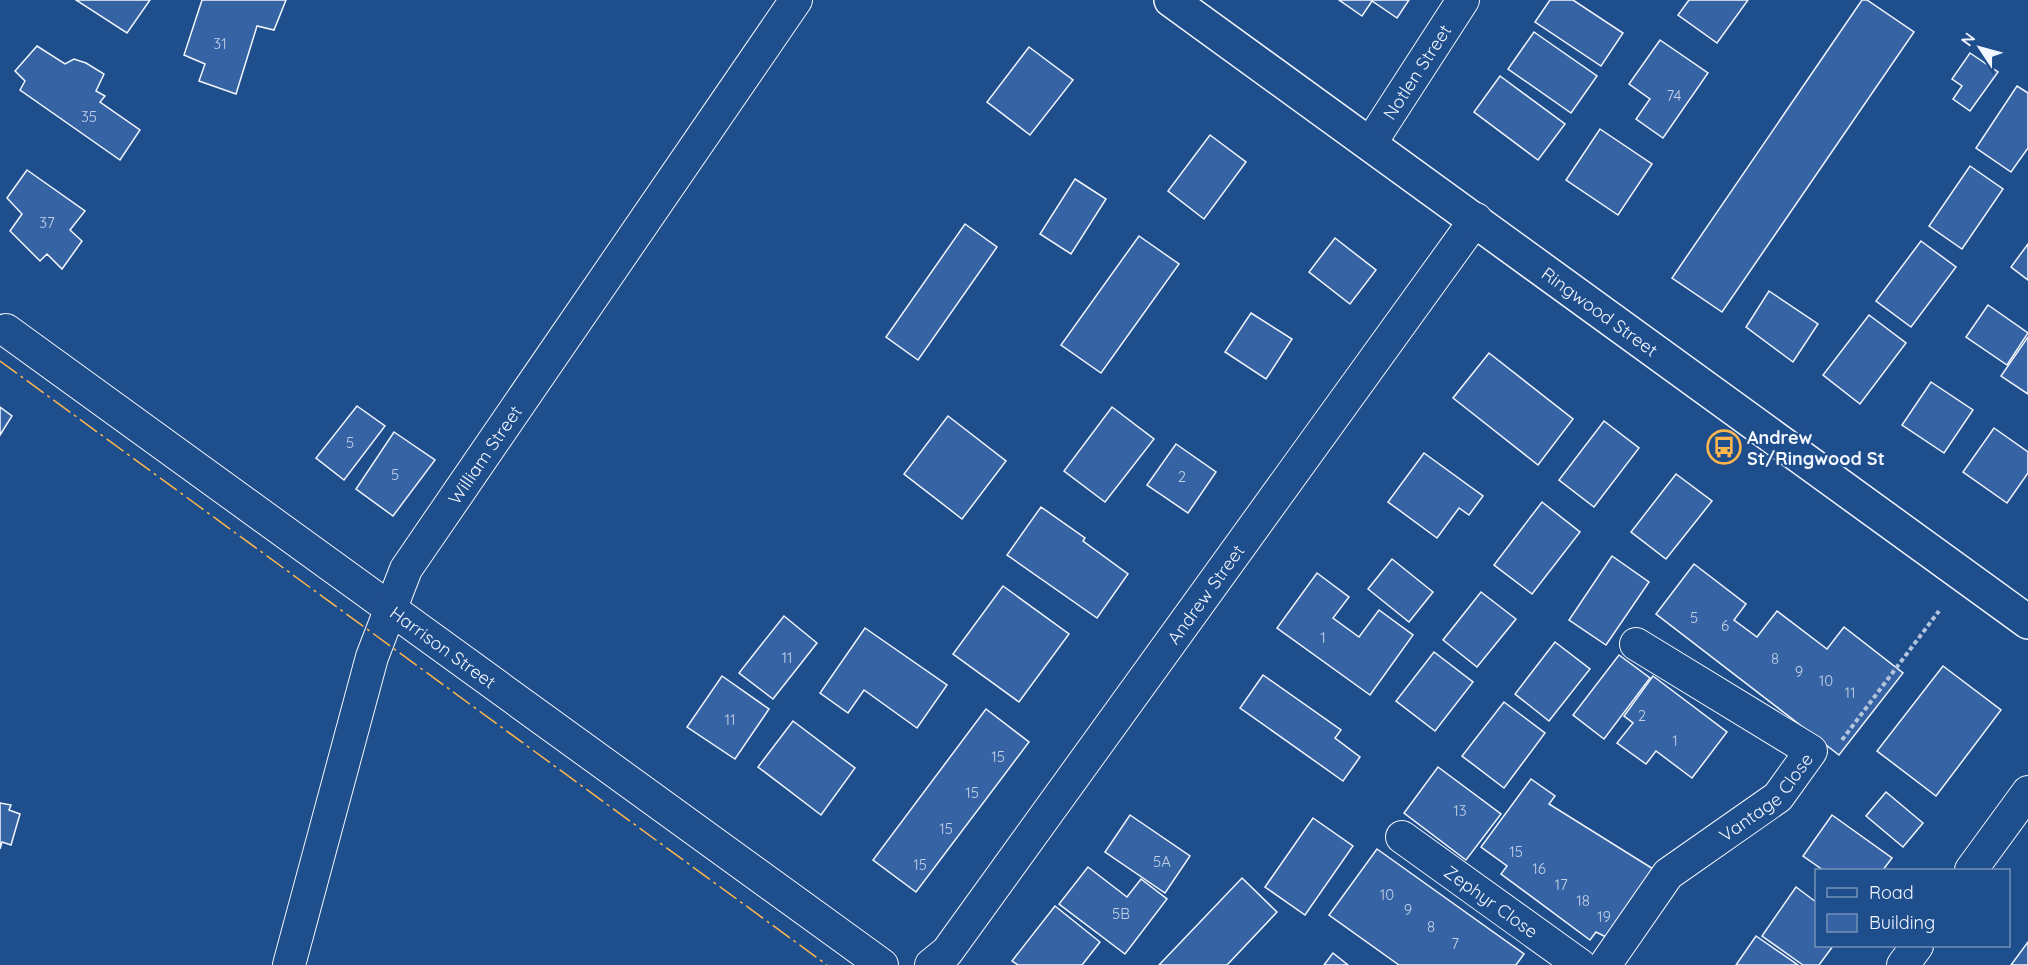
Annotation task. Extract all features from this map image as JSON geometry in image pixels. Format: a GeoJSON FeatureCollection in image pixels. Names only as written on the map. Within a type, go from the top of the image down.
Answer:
{"type":"FeatureCollection","features":[{"type":"Feature","properties":{"kind":"main road","name":"Ringwood Street"},"geometry":{"type":"LineString","coordinates":[[1171,0],[1476,219],[1906,536],[2028,622]]}},
{"type":"Feature","properties":{"kind":"street","name":"William Street"},"geometry":{"type":"LineString","coordinates":[[289,965],[372,657],[406,569],[796,0]]}},
{"type":"Feature","properties":{"kind":"street","name":"Notlen Street"},"geometry":{"type":"LineString","coordinates":[[1370,144],[1463,0]]}},
{"type":"Feature","properties":{"kind":"street","name":"Andrew Street"},"geometry":{"type":"LineString","coordinates":[[931,965],[947,952],[1476,219]]}},
{"type":"Feature","properties":{"kind":"street","name":"Harrison Street"},"geometry":{"type":"LineString","coordinates":[[6,330],[882,965]]}},
{"type":"Feature","properties":{"kind":"street","name":"Vantage Close"},"geometry":{"type":"LineString","coordinates":[[1605,965],[1668,874],[1778,797],[1811,751],[1636,644]]}},
{"type":"Feature","properties":{"kind":"street"},"geometry":{"type":"LineString","coordinates":[[1972,869],[2028,792]]}},
{"type":"Feature","properties":{"kind":"street","name":"Zephyr Close"},"geometry":{"type":"LineString","coordinates":[[1402,837],[1580,965]]}},
{"type":"Feature","properties":{"kind":"street"},"geometry":{"type":"LineString","coordinates":[[1903,965],[1916,947]]}},
{"type":"Feature","properties":{"kind":"path"},"geometry":{"type":"LineString","coordinates":[[1811,751],[1839,744],[1939,611]]}},
{"type":"Feature","properties":{"kind":"building"},"geometry":{"type":"Polygon","coordinates":[[[76,0],[150,0],[127,33],[76,0]]]}},
{"type":"Feature","properties":{"kind":"building"},"geometry":{"type":"Polygon","coordinates":[[[202,0],[286,0],[274,30],[257,26],[236,94],[199,81],[205,64],[184,55],[202,0]]]}},
{"type":"Feature","properties":{"kind":"building"},"geometry":{"type":"Polygon","coordinates":[[[1339,0],[1409,0],[1397,18],[1372,1],[1362,16],[1339,0]]]}},
{"type":"Feature","properties":{"kind":"building"},"geometry":{"type":"Polygon","coordinates":[[[1550,0],[1573,0],[1623,33],[1601,66],[1535,22],[1550,0]]]}},
{"type":"Feature","properties":{"kind":"building"},"geometry":{"type":"Polygon","coordinates":[[[1689,0],[1748,0],[1717,43],[1678,15],[1689,0]]]}},
{"type":"Feature","properties":{"kind":"building"},"geometry":{"type":"Polygon","coordinates":[[[1862,0],[1867,0],[1914,32],[1722,312],[1672,278],[1862,0]]]}},
{"type":"Feature","properties":{"kind":"building"},"geometry":{"type":"Polygon","coordinates":[[[1534,32],[1597,76],[1571,113],[1508,69],[1534,32]]]}},
{"type":"Feature","properties":{"kind":"building"},"geometry":{"type":"Polygon","coordinates":[[[1660,40],[1708,73],[1663,138],[1636,119],[1650,99],[1629,84],[1660,40]]]}},
{"type":"Feature","properties":{"kind":"building"},"geometry":{"type":"Polygon","coordinates":[[[37,46],[65,64],[74,59],[104,74],[96,91],[105,96],[100,102],[140,130],[120,160],[20,90],[25,81],[15,71],[37,46]]]}},
{"type":"Feature","properties":{"kind":"building"},"geometry":{"type":"Polygon","coordinates":[[[1029,47],[1073,80],[1030,135],[987,102],[1029,47]]]}},
{"type":"Feature","properties":{"kind":"building"},"geometry":{"type":"Polygon","coordinates":[[[1970,53],[1998,72],[1970,111],[1953,99],[1962,86],[1952,79],[1970,53]]]}},
{"type":"Feature","properties":{"kind":"building"},"geometry":{"type":"Polygon","coordinates":[[[1500,76],[1565,124],[1538,160],[1474,112],[1500,76]]]}},
{"type":"Feature","properties":{"kind":"building"},"geometry":{"type":"Polygon","coordinates":[[[2017,86],[2028,93],[2028,148],[2011,172],[1976,148],[2017,86]]]}},
{"type":"Feature","properties":{"kind":"building"},"geometry":{"type":"Polygon","coordinates":[[[1600,129],[1652,164],[1618,215],[1566,180],[1600,129]]]}},
{"type":"Feature","properties":{"kind":"building"},"geometry":{"type":"Polygon","coordinates":[[[1210,135],[1246,162],[1204,219],[1168,191],[1210,135]]]}},
{"type":"Feature","properties":{"kind":"building"},"geometry":{"type":"Polygon","coordinates":[[[1970,166],[2003,189],[1962,249],[1929,226],[1970,166]]]}},
{"type":"Feature","properties":{"kind":"building"},"geometry":{"type":"Polygon","coordinates":[[[27,170],[85,211],[70,230],[82,241],[62,269],[47,254],[40,261],[10,231],[22,214],[7,198],[27,170]]]}},
{"type":"Feature","properties":{"kind":"building"},"geometry":{"type":"Polygon","coordinates":[[[1075,179],[1106,199],[1071,254],[1040,234],[1075,179]]]}},
{"type":"Feature","properties":{"kind":"building"},"geometry":{"type":"Polygon","coordinates":[[[965,224],[997,247],[918,360],[886,337],[965,224]]]}},
{"type":"Feature","properties":{"kind":"building"},"geometry":{"type":"Polygon","coordinates":[[[1139,236],[1179,264],[1101,373],[1061,345],[1139,236]]]}},
{"type":"Feature","properties":{"kind":"building"},"geometry":{"type":"Polygon","coordinates":[[[1335,238],[1376,270],[1350,304],[1309,272],[1335,238]]]}},
{"type":"Feature","properties":{"kind":"building"},"geometry":{"type":"Polygon","coordinates":[[[1921,241],[1956,267],[1911,327],[1876,301],[1921,241]]]}},
{"type":"Feature","properties":{"kind":"building"},"geometry":{"type":"Polygon","coordinates":[[[2028,244],[2028,280],[2011,267],[2028,244]]]}},
{"type":"Feature","properties":{"kind":"building"},"geometry":{"type":"Polygon","coordinates":[[[1769,291],[1818,324],[1793,362],[1746,327],[1769,291]]]}},
{"type":"Feature","properties":{"kind":"building"},"geometry":{"type":"Polygon","coordinates":[[[1988,305],[2028,333],[2007,365],[1966,337],[1988,305]]]}},
{"type":"Feature","properties":{"kind":"building"},"geometry":{"type":"Polygon","coordinates":[[[1251,313],[1292,339],[1266,379],[1225,352],[1251,313]]]}},
{"type":"Feature","properties":{"kind":"building"},"geometry":{"type":"Polygon","coordinates":[[[1869,315],[1906,343],[1860,404],[1823,375],[1869,315]]]}},
{"type":"Feature","properties":{"kind":"building"},"geometry":{"type":"Polygon","coordinates":[[[2028,337],[2028,394],[2001,376],[2028,337]]]}},
{"type":"Feature","properties":{"kind":"building"},"geometry":{"type":"Polygon","coordinates":[[[1489,353],[1573,419],[1538,465],[1453,398],[1489,353]]]}},
{"type":"Feature","properties":{"kind":"building"},"geometry":{"type":"Polygon","coordinates":[[[1931,382],[1973,410],[1944,453],[1902,425],[1931,382]]]}},
{"type":"Feature","properties":{"kind":"building"},"geometry":{"type":"Polygon","coordinates":[[[357,406],[385,426],[344,480],[316,458],[357,406]]]}},
{"type":"Feature","properties":{"kind":"building"},"geometry":{"type":"Polygon","coordinates":[[[0,407],[12,416],[0,435],[0,407]]]}},
{"type":"Feature","properties":{"kind":"building"},"geometry":{"type":"Polygon","coordinates":[[[1112,407],[1154,439],[1105,502],[1064,471],[1112,407]]]}},
{"type":"Feature","properties":{"kind":"building"},"geometry":{"type":"Polygon","coordinates":[[[948,416],[1006,461],[962,519],[904,474],[948,416]]]}},
{"type":"Feature","properties":{"kind":"building"},"geometry":{"type":"Polygon","coordinates":[[[1604,421],[1639,448],[1594,507],[1559,480],[1604,421]]]}},
{"type":"Feature","properties":{"kind":"building"},"geometry":{"type":"Polygon","coordinates":[[[1994,428],[2028,452],[2028,473],[2007,503],[1963,472],[1994,428]]]}},
{"type":"Feature","properties":{"kind":"building"},"geometry":{"type":"Polygon","coordinates":[[[394,432],[435,460],[393,516],[356,489],[394,432]]]}},
{"type":"Feature","properties":{"kind":"building"},"geometry":{"type":"Polygon","coordinates":[[[1176,444],[1216,472],[1188,513],[1147,485],[1176,444]]]}},
{"type":"Feature","properties":{"kind":"building"},"geometry":{"type":"Polygon","coordinates":[[[1424,453],[1483,496],[1469,515],[1459,508],[1437,538],[1388,502],[1424,453]]]}},
{"type":"Feature","properties":{"kind":"building"},"geometry":{"type":"Polygon","coordinates":[[[1676,474],[1712,501],[1666,559],[1631,532],[1676,474]]]}},
{"type":"Feature","properties":{"kind":"building"},"geometry":{"type":"Polygon","coordinates":[[[1542,502],[1580,532],[1532,594],[1494,565],[1542,502]]]}},
{"type":"Feature","properties":{"kind":"building"},"geometry":{"type":"Polygon","coordinates":[[[1041,507],[1085,538],[1083,541],[1128,574],[1097,618],[1007,555],[1041,507]]]}},
{"type":"Feature","properties":{"kind":"building"},"geometry":{"type":"Polygon","coordinates":[[[1612,556],[1649,582],[1606,645],[1569,620],[1612,556]]]}},
{"type":"Feature","properties":{"kind":"building"},"geometry":{"type":"Polygon","coordinates":[[[1392,559],[1433,592],[1409,622],[1368,589],[1392,559]]]}},
{"type":"Feature","properties":{"kind":"building"},"geometry":{"type":"Polygon","coordinates":[[[1694,564],[1746,604],[1734,620],[1757,637],[1777,611],[1827,649],[1844,627],[1903,673],[1839,755],[1656,614],[1694,564]]]}},
{"type":"Feature","properties":{"kind":"building"},"geometry":{"type":"Polygon","coordinates":[[[1317,573],[1349,597],[1333,618],[1359,637],[1379,610],[1413,635],[1370,695],[1277,628],[1317,573]]]}},
{"type":"Feature","properties":{"kind":"building"},"geometry":{"type":"Polygon","coordinates":[[[1003,586],[1069,634],[1019,702],[953,654],[1003,586]]]}},
{"type":"Feature","properties":{"kind":"building"},"geometry":{"type":"Polygon","coordinates":[[[1481,592],[1516,619],[1477,667],[1443,640],[1481,592]]]}},
{"type":"Feature","properties":{"kind":"building"},"geometry":{"type":"Polygon","coordinates":[[[784,616],[817,643],[773,699],[739,673],[784,616]]]}},
{"type":"Feature","properties":{"kind":"building"},"geometry":{"type":"Polygon","coordinates":[[[865,628],[947,685],[917,728],[864,690],[848,713],[820,693],[865,628]]]}},
{"type":"Feature","properties":{"kind":"building"},"geometry":{"type":"Polygon","coordinates":[[[1555,642],[1590,669],[1549,721],[1515,694],[1555,642]]]}},
{"type":"Feature","properties":{"kind":"building"},"geometry":{"type":"Polygon","coordinates":[[[1434,652],[1473,682],[1435,731],[1396,701],[1434,652]]]}},
{"type":"Feature","properties":{"kind":"building"},"geometry":{"type":"Polygon","coordinates":[[[1619,655],[1650,678],[1604,739],[1573,715],[1619,655]]]}},
{"type":"Feature","properties":{"kind":"building"},"geometry":{"type":"Polygon","coordinates":[[[1943,666],[2001,710],[1936,796],[1877,751],[1943,666]]]}},
{"type":"Feature","properties":{"kind":"building"},"geometry":{"type":"Polygon","coordinates":[[[1263,675],[1341,730],[1335,738],[1360,757],[1343,781],[1240,708],[1263,675]]]}},
{"type":"Feature","properties":{"kind":"building"},"geometry":{"type":"Polygon","coordinates":[[[722,676],[769,709],[735,759],[687,727],[722,676]]]}},
{"type":"Feature","properties":{"kind":"building"},"geometry":{"type":"Polygon","coordinates":[[[1653,676],[1727,732],[1692,778],[1656,751],[1646,764],[1617,743],[1633,723],[1624,716],[1653,676]]]}},
{"type":"Feature","properties":{"kind":"building"},"geometry":{"type":"Polygon","coordinates":[[[1504,702],[1545,733],[1504,788],[1462,756],[1504,702]]]}},
{"type":"Feature","properties":{"kind":"building"},"geometry":{"type":"Polygon","coordinates":[[[986,709],[1029,742],[916,892],[873,860],[986,709]]]}},
{"type":"Feature","properties":{"kind":"building"},"geometry":{"type":"Polygon","coordinates":[[[793,721],[855,768],[821,815],[758,767],[793,721]]]}},
{"type":"Feature","properties":{"kind":"building"},"geometry":{"type":"Polygon","coordinates":[[[1438,767],[1501,814],[1466,860],[1404,813],[1438,767]]]}},
{"type":"Feature","properties":{"kind":"building"},"geometry":{"type":"Polygon","coordinates":[[[1531,779],[1555,796],[1549,804],[1658,872],[1606,937],[1596,932],[1590,940],[1501,874],[1507,866],[1481,847],[1531,779]]]}},
{"type":"Feature","properties":{"kind":"building"},"geometry":{"type":"Polygon","coordinates":[[[1886,792],[1923,823],[1903,847],[1866,816],[1886,792]]]}},
{"type":"Feature","properties":{"kind":"building"},"geometry":{"type":"Polygon","coordinates":[[[0,803],[11,805],[9,810],[20,814],[11,845],[2,842],[0,849],[0,803]]]}},
{"type":"Feature","properties":{"kind":"building"},"geometry":{"type":"Polygon","coordinates":[[[1130,815],[1190,856],[1165,893],[1105,852],[1130,815]]]}},
{"type":"Feature","properties":{"kind":"building"},"geometry":{"type":"Polygon","coordinates":[[[1832,815],[1892,858],[1884,869],[1822,869],[1803,856],[1832,815]]]}},
{"type":"Feature","properties":{"kind":"building"},"geometry":{"type":"Polygon","coordinates":[[[1313,818],[1353,846],[1305,915],[1265,887],[1313,818]]]}},
{"type":"Feature","properties":{"kind":"building"},"geometry":{"type":"Polygon","coordinates":[[[1377,849],[1524,954],[1516,965],[1399,965],[1329,915],[1377,849]]]}},
{"type":"Feature","properties":{"kind":"building"},"geometry":{"type":"Polygon","coordinates":[[[1088,867],[1127,897],[1141,879],[1167,899],[1125,954],[1059,904],[1088,867]]]}},
{"type":"Feature","properties":{"kind":"building"},"geometry":{"type":"Polygon","coordinates":[[[1242,878],[1277,912],[1227,965],[1159,965],[1242,878]]]}},
{"type":"Feature","properties":{"kind":"building"},"geometry":{"type":"Polygon","coordinates":[[[1796,887],[1815,901],[1815,947],[1832,947],[1819,965],[1803,965],[1762,936],[1796,887]]]}},
{"type":"Feature","properties":{"kind":"building"},"geometry":{"type":"Polygon","coordinates":[[[1055,906],[1100,942],[1082,965],[1018,965],[1012,961],[1055,906]]]}},
{"type":"Feature","properties":{"kind":"building"},"geometry":{"type":"Polygon","coordinates":[[[1756,936],[1798,965],[1736,965],[1756,936]]]}},
{"type":"Feature","properties":{"kind":"building"},"geometry":{"type":"Polygon","coordinates":[[[2028,942],[2028,965],[2011,965],[2028,942]]]}},
{"type":"Feature","properties":{"kind":"building"},"geometry":{"type":"Polygon","coordinates":[[[1333,953],[1348,965],[1324,965],[1333,953]]]}},
{"type":"Feature","properties":{"kind":"power"},"geometry":{"type":"LineString","coordinates":[[0,361],[827,965]]}},
{"type":"Feature","properties":{"kind":"place","name":"Andrew St/Ringwood St"},"geometry":{"type":"Point","coordinates":[1724,447]}}]}
